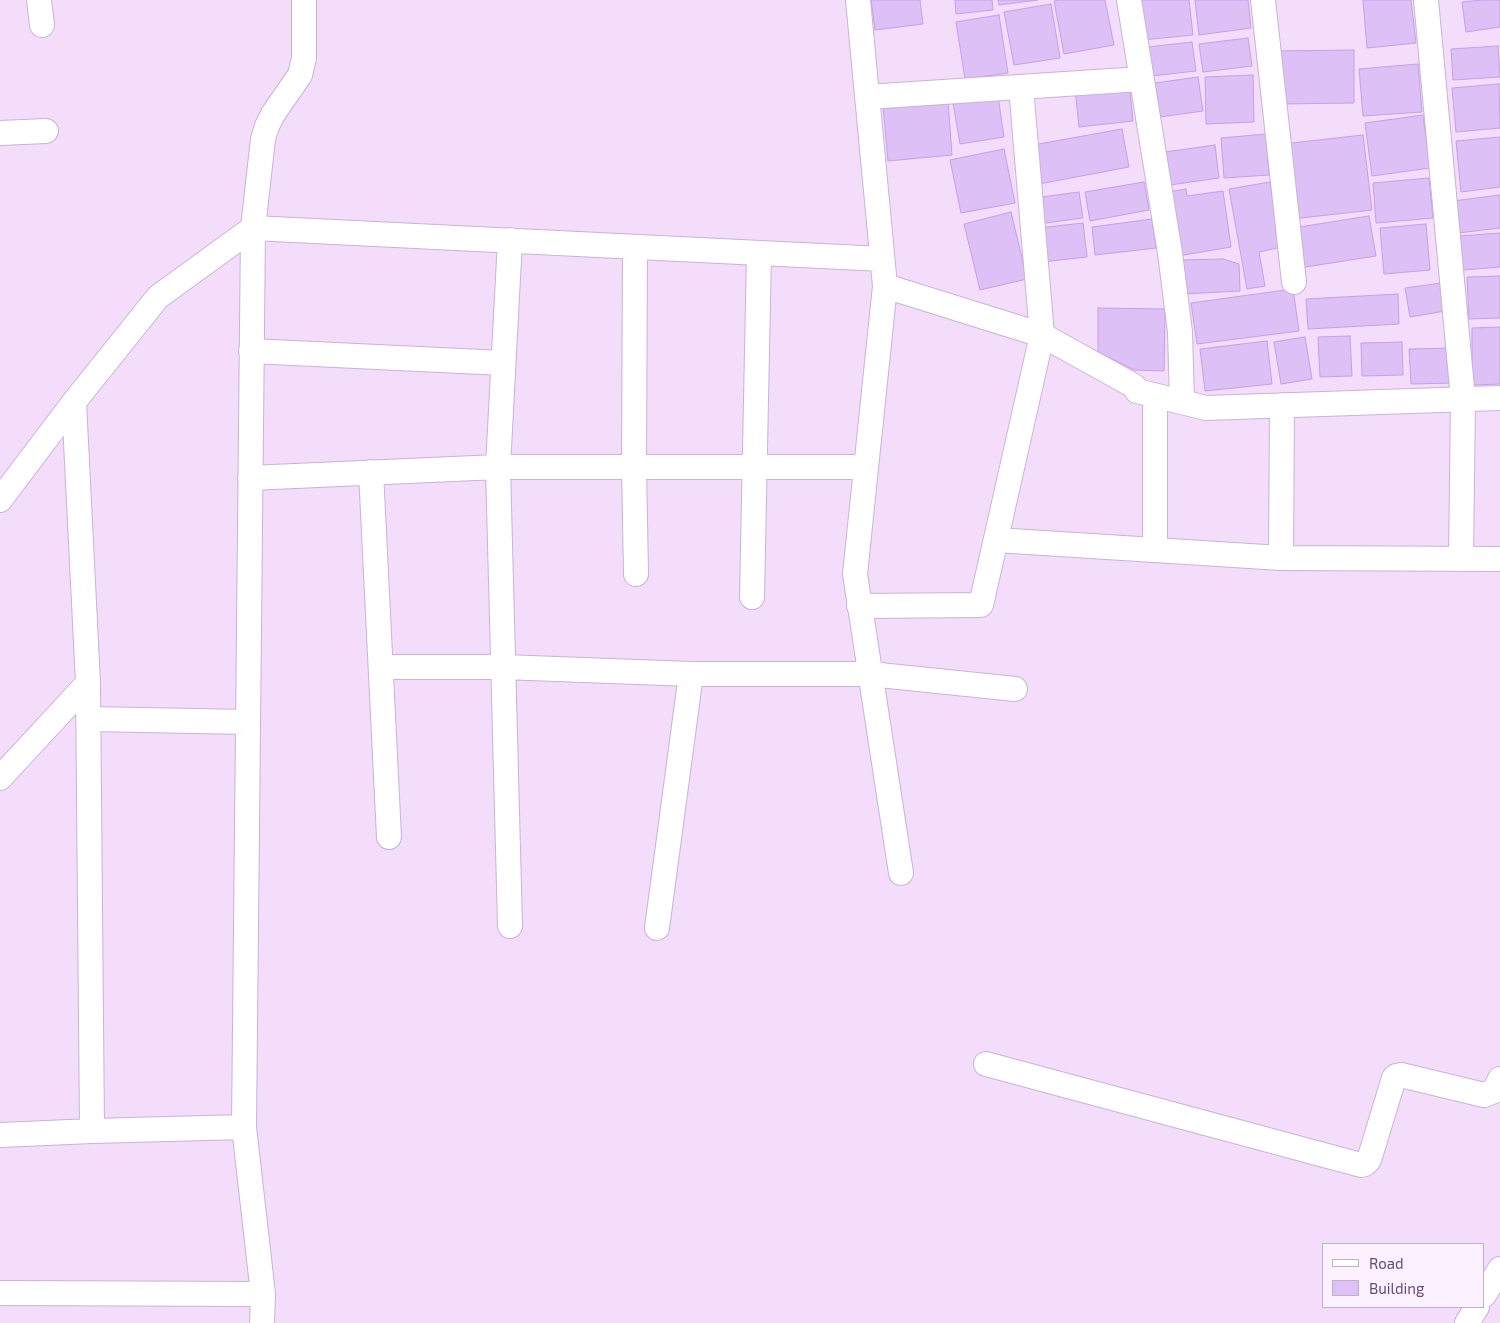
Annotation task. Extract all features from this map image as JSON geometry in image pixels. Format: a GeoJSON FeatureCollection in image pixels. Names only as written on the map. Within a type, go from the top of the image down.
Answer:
{"type":"FeatureCollection","features":[{"type":"Feature","properties":{"kind":"street"},"geometry":{"type":"LineString","coordinates":[[39,0],[42,25]]}},
{"type":"Feature","properties":{"kind":"street"},"geometry":{"type":"LineString","coordinates":[[262,1323],[263,1294],[244,1127],[253,228],[263,139],[273,114],[300,75],[304,58],[304,0]]}},
{"type":"Feature","properties":{"kind":"street"},"geometry":{"type":"LineString","coordinates":[[858,0],[885,286],[855,574],[901,873]]}},
{"type":"Feature","properties":{"kind":"street"},"geometry":{"type":"LineString","coordinates":[[1129,0],[1170,253],[1179,322],[1182,402]]}},
{"type":"Feature","properties":{"kind":"street"},"geometry":{"type":"LineString","coordinates":[[1263,0],[1294,282]]}},
{"type":"Feature","properties":{"kind":"street"},"geometry":{"type":"LineString","coordinates":[[1426,0],[1463,399],[1461,559]]}},
{"type":"Feature","properties":{"kind":"street"},"geometry":{"type":"LineString","coordinates":[[867,97],[1141,78]]}},
{"type":"Feature","properties":{"kind":"street"},"geometry":{"type":"LineString","coordinates":[[860,606],[981,605],[1042,335],[1021,87]]}},
{"type":"Feature","properties":{"kind":"street"},"geometry":{"type":"LineString","coordinates":[[0,133],[46,131]]}},
{"type":"Feature","properties":{"kind":"street"},"geometry":{"type":"LineString","coordinates":[[0,500],[74,402],[158,296],[253,228],[882,259]]}},
{"type":"Feature","properties":{"kind":"street"},"geometry":{"type":"LineString","coordinates":[[510,240],[498,467],[510,926]]}},
{"type":"Feature","properties":{"kind":"street"},"geometry":{"type":"LineString","coordinates":[[635,247],[634,467],[636,574]]}},
{"type":"Feature","properties":{"kind":"street"},"geometry":{"type":"LineString","coordinates":[[752,597],[759,253]]}},
{"type":"Feature","properties":{"kind":"street"},"geometry":{"type":"LineString","coordinates":[[885,286],[1042,335],[1134,386],[1137,391],[1206,408],[1500,398]]}},
{"type":"Feature","properties":{"kind":"street"},"geometry":{"type":"LineString","coordinates":[[251,351],[503,363]]}},
{"type":"Feature","properties":{"kind":"street"},"geometry":{"type":"LineString","coordinates":[[1155,550],[1156,396]]}},
{"type":"Feature","properties":{"kind":"street"},"geometry":{"type":"LineString","coordinates":[[74,402],[88,683],[92,1131]]}},
{"type":"Feature","properties":{"kind":"street"},"geometry":{"type":"LineString","coordinates":[[1281,558],[1282,405]]}},
{"type":"Feature","properties":{"kind":"street"},"geometry":{"type":"LineString","coordinates":[[250,478],[498,467],[866,466]]}},
{"type":"Feature","properties":{"kind":"street"},"geometry":{"type":"LineString","coordinates":[[371,472],[389,838]]}},
{"type":"Feature","properties":{"kind":"street"},"geometry":{"type":"LineString","coordinates":[[996,540],[1281,558],[1500,559]]}},
{"type":"Feature","properties":{"kind":"street"},"geometry":{"type":"LineString","coordinates":[[381,667],[503,667],[690,674],[870,674],[1015,689]]}},
{"type":"Feature","properties":{"kind":"street"},"geometry":{"type":"LineString","coordinates":[[657,928],[690,674]]}},
{"type":"Feature","properties":{"kind":"street"},"geometry":{"type":"LineString","coordinates":[[0,778],[88,683]]}},
{"type":"Feature","properties":{"kind":"street"},"geometry":{"type":"LineString","coordinates":[[88,719],[248,722]]}},
{"type":"Feature","properties":{"kind":"street"},"geometry":{"type":"LineString","coordinates":[[986,1064],[1362,1165],[1369,1160],[1396,1076],[1401,1075],[1484,1095],[1494,1091],[1500,1079]]}},
{"type":"Feature","properties":{"kind":"street"},"geometry":{"type":"LineString","coordinates":[[0,1135],[244,1127]]}},
{"type":"Feature","properties":{"kind":"street"},"geometry":{"type":"LineString","coordinates":[[1485,1293],[1500,1269]]}},
{"type":"Feature","properties":{"kind":"street"},"geometry":{"type":"LineString","coordinates":[[0,1293],[263,1294]]}},
{"type":"Feature","properties":{"kind":"street"},"geometry":{"type":"LineString","coordinates":[[1485,1296],[1500,1304]]}},
{"type":"Feature","properties":{"kind":"street"},"geometry":{"type":"LineString","coordinates":[[1467,1323],[1476,1308]]}},
{"type":"Feature","properties":{"kind":"shaded area"},"geometry":{"type":"Polygon","coordinates":[[[0,0],[1500,0],[1500,1323],[0,1323],[0,0]]]}},
{"type":"Feature","properties":{"kind":"building"},"geometry":{"type":"Polygon","coordinates":[[[871,0],[920,0],[923,24],[875,30],[871,0]]]}},
{"type":"Feature","properties":{"kind":"building"},"geometry":{"type":"Polygon","coordinates":[[[955,0],[992,0],[993,10],[956,14],[955,0]]]}},
{"type":"Feature","properties":{"kind":"building"},"geometry":{"type":"Polygon","coordinates":[[[998,0],[1038,0],[999,5],[998,0]]]}},
{"type":"Feature","properties":{"kind":"building"},"geometry":{"type":"Polygon","coordinates":[[[1105,0],[1114,45],[1064,54],[1054,1],[1105,0]]]}},
{"type":"Feature","properties":{"kind":"building"},"geometry":{"type":"Polygon","coordinates":[[[1138,0],[1189,0],[1193,35],[1142,40],[1138,0]]]}},
{"type":"Feature","properties":{"kind":"building"},"geometry":{"type":"Polygon","coordinates":[[[1195,0],[1248,0],[1251,28],[1199,35],[1195,0]]]}},
{"type":"Feature","properties":{"kind":"building"},"geometry":{"type":"Polygon","coordinates":[[[1363,0],[1411,0],[1416,43],[1367,48],[1363,0]]]}},
{"type":"Feature","properties":{"kind":"building"},"geometry":{"type":"Polygon","coordinates":[[[1500,0],[1500,27],[1466,32],[1462,2],[1500,0]]]}},
{"type":"Feature","properties":{"kind":"building"},"geometry":{"type":"Polygon","coordinates":[[[1051,4],[1060,58],[1014,65],[1004,12],[1051,4]]]}},
{"type":"Feature","properties":{"kind":"building"},"geometry":{"type":"Polygon","coordinates":[[[999,15],[1008,73],[965,79],[956,22],[999,15]]]}},
{"type":"Feature","properties":{"kind":"building"},"geometry":{"type":"Polygon","coordinates":[[[1248,38],[1252,66],[1203,72],[1199,44],[1248,38]]]}},
{"type":"Feature","properties":{"kind":"building"},"geometry":{"type":"Polygon","coordinates":[[[1192,42],[1196,71],[1151,76],[1148,47],[1192,42]]]}},
{"type":"Feature","properties":{"kind":"building"},"geometry":{"type":"Polygon","coordinates":[[[1498,46],[1500,77],[1453,80],[1451,49],[1498,46]]]}},
{"type":"Feature","properties":{"kind":"building"},"geometry":{"type":"Polygon","coordinates":[[[1354,50],[1354,103],[1279,104],[1278,51],[1354,50]]]}},
{"type":"Feature","properties":{"kind":"building"},"geometry":{"type":"Polygon","coordinates":[[[1418,64],[1422,112],[1363,116],[1359,69],[1418,64]]]}},
{"type":"Feature","properties":{"kind":"building"},"geometry":{"type":"Polygon","coordinates":[[[1253,75],[1254,122],[1206,124],[1205,77],[1253,75]]]}},
{"type":"Feature","properties":{"kind":"building"},"geometry":{"type":"Polygon","coordinates":[[[1198,77],[1203,111],[1160,117],[1155,83],[1198,77]]]}},
{"type":"Feature","properties":{"kind":"building"},"geometry":{"type":"Polygon","coordinates":[[[1129,82],[1133,121],[1079,127],[1075,88],[1129,82]]]}},
{"type":"Feature","properties":{"kind":"building"},"geometry":{"type":"Polygon","coordinates":[[[1499,84],[1500,128],[1456,132],[1452,88],[1499,84]]]}},
{"type":"Feature","properties":{"kind":"building"},"geometry":{"type":"Polygon","coordinates":[[[997,89],[1004,137],[960,144],[952,97],[997,89]]]}},
{"type":"Feature","properties":{"kind":"building"},"geometry":{"type":"Polygon","coordinates":[[[948,101],[952,155],[888,161],[883,106],[948,101]]]}},
{"type":"Feature","properties":{"kind":"building"},"geometry":{"type":"Polygon","coordinates":[[[1423,115],[1430,168],[1372,176],[1365,123],[1423,115]]]}},
{"type":"Feature","properties":{"kind":"building"},"geometry":{"type":"Polygon","coordinates":[[[1122,129],[1129,167],[1039,184],[1033,145],[1122,129]]]}},
{"type":"Feature","properties":{"kind":"building"},"geometry":{"type":"Polygon","coordinates":[[[1266,134],[1269,175],[1224,178],[1221,138],[1266,134]]]}},
{"type":"Feature","properties":{"kind":"building"},"geometry":{"type":"Polygon","coordinates":[[[1363,135],[1372,210],[1292,219],[1283,144],[1363,135]]]}},
{"type":"Feature","properties":{"kind":"building"},"geometry":{"type":"Polygon","coordinates":[[[1500,137],[1500,187],[1461,192],[1456,141],[1500,137]]]}},
{"type":"Feature","properties":{"kind":"building"},"geometry":{"type":"Polygon","coordinates":[[[1215,145],[1219,178],[1170,185],[1165,152],[1215,145]]]}},
{"type":"Feature","properties":{"kind":"building"},"geometry":{"type":"Polygon","coordinates":[[[1004,149],[1015,203],[961,213],[950,160],[1004,149]]]}},
{"type":"Feature","properties":{"kind":"building"},"geometry":{"type":"Polygon","coordinates":[[[1429,178],[1433,218],[1376,223],[1373,183],[1429,178]]]}},
{"type":"Feature","properties":{"kind":"building"},"geometry":{"type":"Polygon","coordinates":[[[1144,182],[1149,210],[1090,221],[1085,192],[1144,182]]]}},
{"type":"Feature","properties":{"kind":"building"},"geometry":{"type":"Polygon","coordinates":[[[1270,182],[1282,247],[1259,252],[1265,286],[1247,289],[1229,189],[1270,182]]]}},
{"type":"Feature","properties":{"kind":"building"},"geometry":{"type":"Polygon","coordinates":[[[1186,189],[1187,196],[1223,191],[1231,247],[1178,256],[1168,192],[1186,189]]]}},
{"type":"Feature","properties":{"kind":"building"},"geometry":{"type":"Polygon","coordinates":[[[1079,192],[1083,218],[1038,224],[1034,198],[1079,192]]]}},
{"type":"Feature","properties":{"kind":"building"},"geometry":{"type":"Polygon","coordinates":[[[1500,195],[1500,228],[1458,233],[1453,201],[1500,195]]]}},
{"type":"Feature","properties":{"kind":"building"},"geometry":{"type":"Polygon","coordinates":[[[1011,212],[1027,279],[980,290],[964,224],[1011,212]]]}},
{"type":"Feature","properties":{"kind":"building"},"geometry":{"type":"Polygon","coordinates":[[[1369,216],[1376,256],[1299,268],[1293,228],[1369,216]]]}},
{"type":"Feature","properties":{"kind":"building"},"geometry":{"type":"Polygon","coordinates":[[[1152,219],[1156,248],[1095,255],[1092,227],[1152,219]]]}},
{"type":"Feature","properties":{"kind":"building"},"geometry":{"type":"Polygon","coordinates":[[[1083,223],[1087,257],[1042,262],[1038,228],[1083,223]]]}},
{"type":"Feature","properties":{"kind":"building"},"geometry":{"type":"Polygon","coordinates":[[[1426,224],[1430,270],[1384,274],[1380,228],[1426,224]]]}},
{"type":"Feature","properties":{"kind":"building"},"geometry":{"type":"Polygon","coordinates":[[[1500,233],[1500,267],[1463,270],[1460,236],[1500,233]]]}},
{"type":"Feature","properties":{"kind":"building"},"geometry":{"type":"Polygon","coordinates":[[[1223,259],[1239,264],[1240,291],[1183,294],[1181,260],[1223,259]]]}},
{"type":"Feature","properties":{"kind":"building"},"geometry":{"type":"Polygon","coordinates":[[[1500,276],[1500,318],[1469,319],[1467,277],[1500,276]]]}},
{"type":"Feature","properties":{"kind":"building"},"geometry":{"type":"Polygon","coordinates":[[[1441,283],[1445,311],[1410,317],[1405,288],[1441,283]]]}},
{"type":"Feature","properties":{"kind":"building"},"geometry":{"type":"Polygon","coordinates":[[[1293,289],[1299,331],[1197,344],[1191,303],[1293,289]]]}},
{"type":"Feature","properties":{"kind":"building"},"geometry":{"type":"Polygon","coordinates":[[[1398,294],[1399,324],[1308,329],[1306,299],[1398,294]]]}},
{"type":"Feature","properties":{"kind":"building"},"geometry":{"type":"Polygon","coordinates":[[[1098,308],[1165,309],[1164,371],[1134,370],[1098,352],[1098,308]]]}},
{"type":"Feature","properties":{"kind":"building"},"geometry":{"type":"Polygon","coordinates":[[[1500,327],[1500,384],[1472,385],[1472,328],[1500,327]]]}},
{"type":"Feature","properties":{"kind":"building"},"geometry":{"type":"Polygon","coordinates":[[[1350,336],[1352,376],[1320,377],[1318,337],[1350,336]]]}},
{"type":"Feature","properties":{"kind":"building"},"geometry":{"type":"Polygon","coordinates":[[[1305,337],[1312,379],[1281,384],[1274,342],[1305,337]]]}},
{"type":"Feature","properties":{"kind":"building"},"geometry":{"type":"Polygon","coordinates":[[[1267,341],[1272,384],[1205,391],[1200,349],[1267,341]]]}},
{"type":"Feature","properties":{"kind":"building"},"geometry":{"type":"Polygon","coordinates":[[[1402,342],[1403,375],[1362,376],[1361,343],[1402,342]]]}},
{"type":"Feature","properties":{"kind":"building"},"geometry":{"type":"Polygon","coordinates":[[[1451,348],[1453,383],[1411,384],[1409,349],[1451,348]]]}}]}
